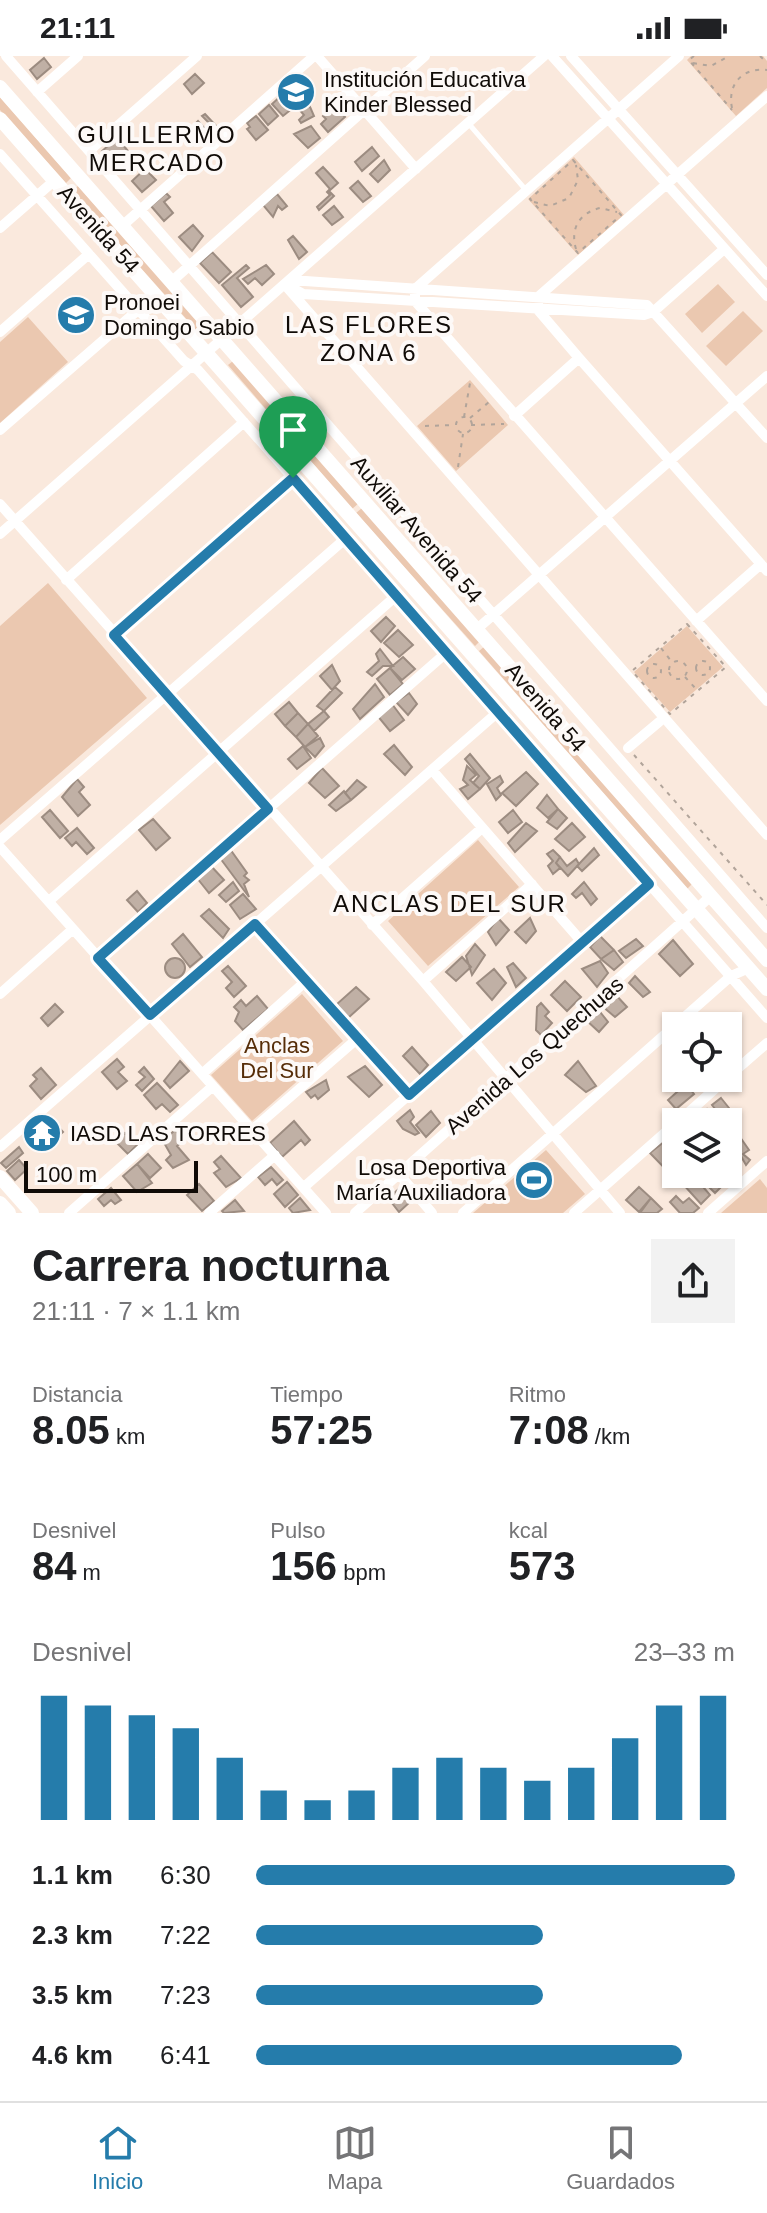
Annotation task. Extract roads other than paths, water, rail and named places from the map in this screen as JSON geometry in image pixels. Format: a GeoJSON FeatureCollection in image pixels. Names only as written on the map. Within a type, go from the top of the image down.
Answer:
{"type":"FeatureCollection","features":[{"type":"Feature","properties":{"kind":"main road","name":"Avenida 54"},"geometry":{"type":"LineString","coordinates":[[0,87],[766,958]]}},
{"type":"Feature","properties":{"kind":"main road","name":"Avenida 54"},"geometry":{"type":"LineString","coordinates":[[0,119],[208,351],[767,989]]}},
{"type":"Feature","properties":{"kind":"main road"},"geometry":{"type":"LineString","coordinates":[[749,968],[766,958]]}},
{"type":"Feature","properties":{"kind":"main road"},"geometry":{"type":"LineString","coordinates":[[0,1177],[32,1213]]}},
{"type":"Feature","properties":{"kind":"main road"},"geometry":{"type":"LineString","coordinates":[[0,1203],[9,1213]]}},
{"type":"Feature","properties":{"kind":"street","name":"Auxiliar Avenida 54"},"geometry":{"type":"LineString","coordinates":[[6,56],[767,928]]}},
{"type":"Feature","properties":{"kind":"street"},"geometry":{"type":"LineString","coordinates":[[37,92],[78,56]]}},
{"type":"Feature","properties":{"kind":"street"},"geometry":{"type":"LineString","coordinates":[[89,151],[197,56]]}},
{"type":"Feature","properties":{"kind":"street"},"geometry":{"type":"LineString","coordinates":[[122,226],[315,56],[416,169]]}},
{"type":"Feature","properties":{"kind":"street"},"geometry":{"type":"LineString","coordinates":[[171,282],[425,56]]}},
{"type":"Feature","properties":{"kind":"street"},"geometry":{"type":"LineString","coordinates":[[0,534],[544,56]]}},
{"type":"Feature","properties":{"kind":"street"},"geometry":{"type":"LineString","coordinates":[[552,56],[767,296]]}},
{"type":"Feature","properties":{"kind":"street"},"geometry":{"type":"LineString","coordinates":[[571,56],[767,275]]}},
{"type":"Feature","properties":{"kind":"street"},"geometry":{"type":"LineString","coordinates":[[684,58],[617,110],[528,194],[415,289],[415,301],[510,420],[604,518],[767,701]]}},
{"type":"Feature","properties":{"kind":"street"},"geometry":{"type":"LineString","coordinates":[[696,621],[764,567],[538,310],[538,297],[767,96]]}},
{"type":"Feature","properties":{"kind":"street"},"geometry":{"type":"LineString","coordinates":[[0,154],[138,310],[244,422],[767,1018]]}},
{"type":"Feature","properties":{"kind":"street"},"geometry":{"type":"LineString","coordinates":[[0,228],[55,180]]}},
{"type":"Feature","properties":{"kind":"street"},"geometry":{"type":"LineString","coordinates":[[288,282],[303,294],[644,315],[653,312],[723,250]]}},
{"type":"Feature","properties":{"kind":"street"},"geometry":{"type":"LineString","coordinates":[[0,332],[89,254]]}},
{"type":"Feature","properties":{"kind":"street"},"geometry":{"type":"LineString","coordinates":[[288,282],[647,305],[767,438]]}},
{"type":"Feature","properties":{"kind":"street"},"geometry":{"type":"LineString","coordinates":[[288,282],[538,576],[767,835]]}},
{"type":"Feature","properties":{"kind":"street"},"geometry":{"type":"LineString","coordinates":[[0,430],[138,310]]}},
{"type":"Feature","properties":{"kind":"street"},"geometry":{"type":"LineString","coordinates":[[510,420],[579,358]]}},
{"type":"Feature","properties":{"kind":"street"},"geometry":{"type":"LineString","coordinates":[[477,629],[767,376]]}},
{"type":"Feature","properties":{"kind":"street"},"geometry":{"type":"LineString","coordinates":[[66,580],[244,422]]}},
{"type":"Feature","properties":{"kind":"street"},"geometry":{"type":"LineString","coordinates":[[114,635],[293,478]]}},
{"type":"Feature","properties":{"kind":"street"},"geometry":{"type":"LineString","coordinates":[[0,504],[423,981],[620,1213]]}},
{"type":"Feature","properties":{"kind":"street"},"geometry":{"type":"LineString","coordinates":[[0,840],[345,539]]}},
{"type":"Feature","properties":{"kind":"street"},"geometry":{"type":"LineString","coordinates":[[49,901],[396,596]]}},
{"type":"Feature","properties":{"kind":"street"},"geometry":{"type":"LineString","coordinates":[[98,958],[446,653]]}},
{"type":"Feature","properties":{"kind":"street"},"geometry":{"type":"LineString","coordinates":[[0,1147],[498,712]]}},
{"type":"Feature","properties":{"kind":"street"},"geometry":{"type":"LineString","coordinates":[[628,748],[659,722]]}},
{"type":"Feature","properties":{"kind":"street"},"geometry":{"type":"LineString","coordinates":[[432,770],[582,942]]}},
{"type":"Feature","properties":{"kind":"street"},"geometry":{"type":"LineString","coordinates":[[372,925],[482,828]]}},
{"type":"Feature","properties":{"kind":"street"},"geometry":{"type":"LineString","coordinates":[[0,847],[326,1213]]}},
{"type":"Feature","properties":{"kind":"street"},"geometry":{"type":"LineString","coordinates":[[423,981],[532,884]]}},
{"type":"Feature","properties":{"kind":"street"},"geometry":{"type":"LineString","coordinates":[[304,1187],[649,884]]}},
{"type":"Feature","properties":{"kind":"street","name":"Avenida Los Quechuas"},"geometry":{"type":"LineString","coordinates":[[355,1213],[711,896]]}},
{"type":"Feature","properties":{"kind":"street"},"geometry":{"type":"LineString","coordinates":[[255,924],[409,1095]]}},
{"type":"Feature","properties":{"kind":"street"},"geometry":{"type":"LineString","coordinates":[[0,994],[73,929]]}},
{"type":"Feature","properties":{"kind":"street"},"geometry":{"type":"LineString","coordinates":[[463,1213],[731,976],[749,968]]}},
{"type":"Feature","properties":{"kind":"street"},"geometry":{"type":"LineString","coordinates":[[202,1074],[306,981]]}},
{"type":"Feature","properties":{"kind":"street"},"geometry":{"type":"LineString","coordinates":[[252,1130],[358,1038]]}},
{"type":"Feature","properties":{"kind":"street"},"geometry":{"type":"LineString","coordinates":[[742,1065],[767,1043]]}},
{"type":"Feature","properties":{"kind":"street"},"geometry":{"type":"LineString","coordinates":[[69,1213],[213,1086]]}},
{"type":"Feature","properties":{"kind":"street"},"geometry":{"type":"LineString","coordinates":[[694,1108],[712,1092]]}},
{"type":"Feature","properties":{"kind":"street"},"geometry":{"type":"LineString","coordinates":[[574,1213],[662,1136]]}},
{"type":"Feature","properties":{"kind":"street"},"geometry":{"type":"LineString","coordinates":[[209,1213],[275,1155]]}},
{"type":"Feature","properties":{"kind":"street"},"geometry":{"type":"LineString","coordinates":[[708,1213],[767,1161]]}},
{"type":"Feature","properties":{"kind":"street"},"geometry":{"type":"LineString","coordinates":[[399,1174],[432,1213]]}},
{"type":"Feature","properties":{"kind":"lane"},"geometry":{"type":"LineString","coordinates":[[468,123],[528,194]]}},
{"type":"Feature","properties":{"kind":"place","name":"Institución Educativa Kinder Blessed"},"geometry":{"type":"Point","coordinates":[296,92]}},
{"type":"Feature","properties":{"kind":"place","name":"Pronoei Domingo Sabio"},"geometry":{"type":"Point","coordinates":[76,315]}},
{"type":"Feature","properties":{"kind":"place","name":"IASD LAS TORRES"},"geometry":{"type":"Point","coordinates":[42,1133]}},
{"type":"Feature","properties":{"kind":"place","name":"Losa Deportiva María Auxiliadora"},"geometry":{"type":"Point","coordinates":[534,1180]}},
{"type":"Feature","properties":{"kind":"district","name":"GUILLERMO MERCADO"},"geometry":{"type":"Point","coordinates":[157,149]}},
{"type":"Feature","properties":{"kind":"district","name":"LAS FLORES ZONA 6"},"geometry":{"type":"Point","coordinates":[369,339]}},
{"type":"Feature","properties":{"kind":"district","name":"ANCLAS DEL SUR"},"geometry":{"type":"Point","coordinates":[450,904]}},
{"type":"Feature","properties":{"kind":"park label","name":"Anclas Del Sur"},"geometry":{"type":"Point","coordinates":[277,1058]}}]}
